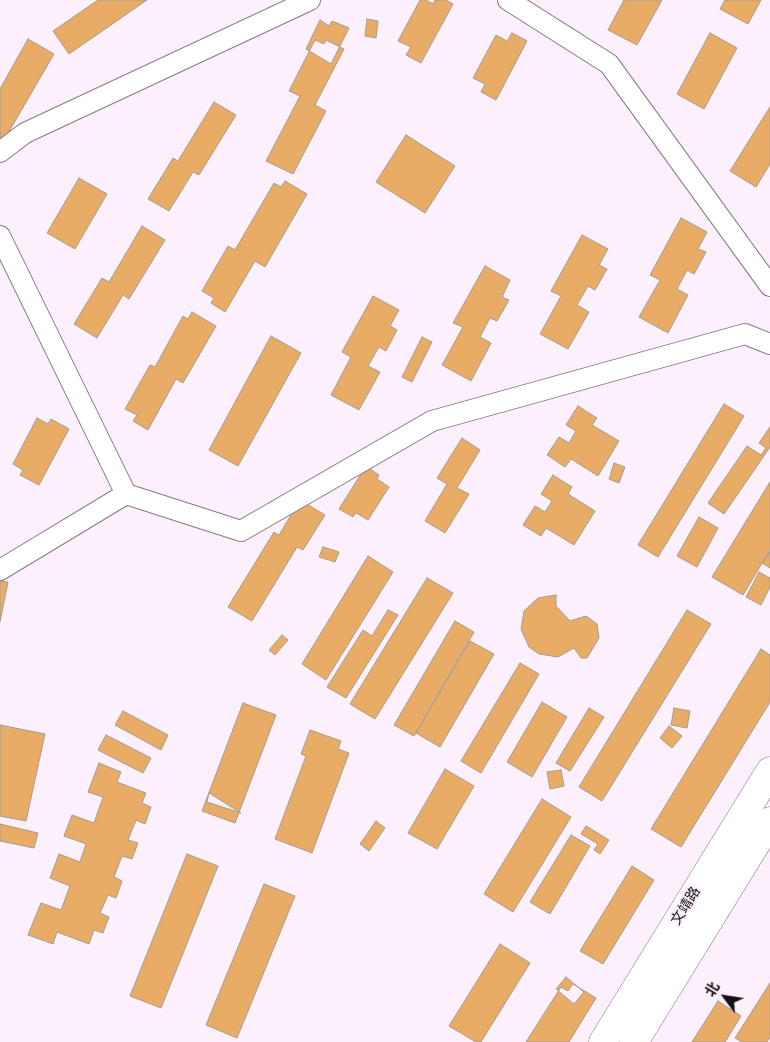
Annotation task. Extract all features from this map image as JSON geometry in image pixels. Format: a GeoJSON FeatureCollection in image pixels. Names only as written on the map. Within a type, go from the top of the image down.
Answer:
{"type":"FeatureCollection","features":[{"type":"Feature","properties":{"kind":"main road","name":"文靖路"},"geometry":{"type":"LineString","coordinates":[[603,1042],[770,771]]}},
{"type":"Feature","properties":{"kind":"main road","name":"文靖路"},"geometry":{"type":"LineString","coordinates":[[634,1042],[770,821]]}},
{"type":"Feature","properties":{"kind":"street"},"geometry":{"type":"LineString","coordinates":[[0,152],[26,133],[310,0]]}},
{"type":"Feature","properties":{"kind":"street"},"geometry":{"type":"LineString","coordinates":[[508,0],[609,64],[770,286]]}},
{"type":"Feature","properties":{"kind":"street"},"geometry":{"type":"LineString","coordinates":[[0,236],[126,494],[241,532],[432,421],[745,334],[770,344]]}},
{"type":"Feature","properties":{"kind":"street"},"geometry":{"type":"LineString","coordinates":[[0,570],[126,494]]}},
{"type":"Feature","properties":{"kind":"building"},"geometry":{"type":"Polygon","coordinates":[[[98,0],[147,0],[69,54],[53,31],[98,0]]]}},
{"type":"Feature","properties":{"kind":"building"},"geometry":{"type":"Polygon","coordinates":[[[420,0],[426,0],[433,4],[435,0],[446,0],[453,4],[421,63],[406,55],[411,47],[398,41],[420,0]]]}},
{"type":"Feature","properties":{"kind":"building"},"geometry":{"type":"Polygon","coordinates":[[[624,0],[662,0],[637,45],[608,30],[624,0]]]}},
{"type":"Feature","properties":{"kind":"building"},"geometry":{"type":"Polygon","coordinates":[[[725,0],[761,0],[748,24],[720,9],[725,0]]]}},
{"type":"Feature","properties":{"kind":"building"},"geometry":{"type":"Polygon","coordinates":[[[367,19],[378,21],[376,38],[365,36],[367,19]]]}},
{"type":"Feature","properties":{"kind":"building"},"geometry":{"type":"Polygon","coordinates":[[[320,20],[329,26],[332,21],[349,28],[331,64],[306,49],[320,20]]]}},
{"type":"Feature","properties":{"kind":"building"},"geometry":{"type":"Polygon","coordinates":[[[512,33],[527,41],[496,100],[481,92],[485,84],[473,78],[496,35],[507,41],[512,33]]]}},
{"type":"Feature","properties":{"kind":"building"},"geometry":{"type":"Polygon","coordinates":[[[710,33],[737,48],[704,109],[677,94],[710,33]]]}},
{"type":"Feature","properties":{"kind":"building"},"geometry":{"type":"Polygon","coordinates":[[[28,39],[54,54],[0,147],[0,89],[28,39]]]}},
{"type":"Feature","properties":{"kind":"building"},"geometry":{"type":"Polygon","coordinates":[[[315,40],[324,44],[326,40],[344,49],[315,105],[326,111],[293,174],[266,161],[300,96],[289,91],[315,40]]]}},
{"type":"Feature","properties":{"kind":"building"},"geometry":{"type":"Polygon","coordinates":[[[214,102],[236,115],[199,175],[193,172],[169,211],[148,199],[173,158],[178,161],[214,102]]]}},
{"type":"Feature","properties":{"kind":"building"},"geometry":{"type":"Polygon","coordinates":[[[770,107],[770,164],[756,187],[730,171],[770,107]]]}},
{"type":"Feature","properties":{"kind":"building"},"geometry":{"type":"Polygon","coordinates":[[[406,135],[455,166],[425,213],[376,182],[406,135]]]}},
{"type":"Feature","properties":{"kind":"building"},"geometry":{"type":"Polygon","coordinates":[[[79,178],[107,194],[75,249],[47,233],[79,178]]]}},
{"type":"Feature","properties":{"kind":"building"},"geometry":{"type":"Polygon","coordinates":[[[285,181],[307,194],[265,267],[255,261],[225,312],[211,303],[214,298],[202,291],[228,246],[235,250],[274,183],[281,187],[285,181]]]}},
{"type":"Feature","properties":{"kind":"building"},"geometry":{"type":"Polygon","coordinates":[[[681,218],[707,232],[698,249],[706,252],[694,274],[687,270],[677,289],[688,295],[668,333],[639,317],[660,280],[650,275],[681,218]]]}},
{"type":"Feature","properties":{"kind":"building"},"geometry":{"type":"Polygon","coordinates":[[[142,226],[165,240],[129,299],[123,295],[97,338],[74,324],[102,278],[109,282],[142,226]]]}},
{"type":"Feature","properties":{"kind":"building"},"geometry":{"type":"Polygon","coordinates":[[[582,235],[608,249],[599,265],[607,269],[595,290],[588,286],[577,305],[589,312],[568,349],[540,334],[561,296],[551,291],[582,235]]]}},
{"type":"Feature","properties":{"kind":"building"},"geometry":{"type":"Polygon","coordinates":[[[485,266],[510,280],[502,297],[509,300],[497,321],[490,318],[480,337],[491,343],[471,381],[442,365],[463,327],[453,323],[485,266]]]}},
{"type":"Feature","properties":{"kind":"building"},"geometry":{"type":"Polygon","coordinates":[[[373,296],[399,310],[390,326],[397,330],[386,351],[379,347],[368,366],[380,372],[359,410],[331,395],[351,357],[342,352],[373,296]]]}},
{"type":"Feature","properties":{"kind":"building"},"geometry":{"type":"Polygon","coordinates":[[[192,312],[216,326],[183,383],[176,379],[148,430],[133,421],[137,415],[125,409],[150,365],[155,367],[183,316],[188,319],[192,312]]]}},
{"type":"Feature","properties":{"kind":"building"},"geometry":{"type":"Polygon","coordinates":[[[271,336],[301,353],[238,466],[209,450],[271,336]]]}},
{"type":"Feature","properties":{"kind":"building"},"geometry":{"type":"Polygon","coordinates":[[[422,337],[432,342],[412,382],[402,377],[422,337]]]}},
{"type":"Feature","properties":{"kind":"building"},"geometry":{"type":"Polygon","coordinates":[[[724,404],[744,416],[658,557],[638,545],[724,404]]]}},
{"type":"Feature","properties":{"kind":"building"},"geometry":{"type":"Polygon","coordinates":[[[578,406],[597,418],[592,425],[619,441],[598,476],[571,459],[565,467],[547,455],[559,437],[569,443],[576,431],[566,425],[578,406]]]}},
{"type":"Feature","properties":{"kind":"building"},"geometry":{"type":"Polygon","coordinates":[[[37,418],[48,424],[51,419],[69,429],[39,485],[20,475],[23,470],[13,464],[37,418]]]}},
{"type":"Feature","properties":{"kind":"building"},"geometry":{"type":"Polygon","coordinates":[[[770,427],[770,447],[724,514],[708,503],[747,446],[761,455],[766,448],[759,443],[770,427]]]}},
{"type":"Feature","properties":{"kind":"building"},"geometry":{"type":"Polygon","coordinates":[[[462,438],[480,450],[457,488],[469,494],[445,533],[425,521],[447,484],[437,478],[462,438]]]}},
{"type":"Feature","properties":{"kind":"building"},"geometry":{"type":"Polygon","coordinates":[[[614,463],[625,467],[619,483],[609,479],[614,463]]]}},
{"type":"Feature","properties":{"kind":"building"},"geometry":{"type":"Polygon","coordinates":[[[366,466],[379,475],[377,479],[389,487],[368,520],[356,513],[353,517],[339,509],[366,466]]]}},
{"type":"Feature","properties":{"kind":"building"},"geometry":{"type":"Polygon","coordinates":[[[553,475],[572,487],[568,494],[595,511],[574,545],[546,528],[541,536],[523,525],[535,506],[545,512],[552,501],[541,494],[553,475]]]}},
{"type":"Feature","properties":{"kind":"building"},"geometry":{"type":"Polygon","coordinates":[[[770,482],[770,550],[743,595],[712,577],[770,482]]]}},
{"type":"Feature","properties":{"kind":"building"},"geometry":{"type":"Polygon","coordinates":[[[300,500],[325,515],[303,550],[297,547],[252,621],[228,607],[274,532],[279,535],[300,500]]]}},
{"type":"Feature","properties":{"kind":"building"},"geometry":{"type":"Polygon","coordinates":[[[699,517],[718,528],[697,567],[677,556],[699,517]]]}},
{"type":"Feature","properties":{"kind":"building"},"geometry":{"type":"Polygon","coordinates":[[[323,547],[339,552],[335,562],[319,557],[323,547]]]}},
{"type":"Feature","properties":{"kind":"building"},"geometry":{"type":"Polygon","coordinates":[[[770,552],[770,568],[762,563],[770,552]]]}},
{"type":"Feature","properties":{"kind":"building"},"geometry":{"type":"Polygon","coordinates":[[[368,556],[393,572],[326,680],[302,664],[368,556]]]}},
{"type":"Feature","properties":{"kind":"building"},"geometry":{"type":"Polygon","coordinates":[[[759,572],[770,578],[770,587],[761,605],[746,597],[759,572]]]}},
{"type":"Feature","properties":{"kind":"building"},"geometry":{"type":"Polygon","coordinates":[[[427,578],[453,593],[375,719],[350,704],[427,578]]]}},
{"type":"Feature","properties":{"kind":"building"},"geometry":{"type":"Polygon","coordinates":[[[0,581],[8,582],[0,622],[0,581]]]}},
{"type":"Feature","properties":{"kind":"building"},"geometry":{"type":"Polygon","coordinates":[[[556,595],[556,606],[570,621],[586,616],[597,624],[599,638],[587,658],[581,658],[574,648],[558,657],[539,654],[529,647],[521,629],[524,611],[538,598],[556,595]]]}},
{"type":"Feature","properties":{"kind":"building"},"geometry":{"type":"Polygon","coordinates":[[[388,610],[398,615],[346,698],[327,687],[363,630],[372,636],[388,610]]]}},
{"type":"Feature","properties":{"kind":"building"},"geometry":{"type":"Polygon","coordinates":[[[687,610],[711,624],[602,801],[579,787],[687,610]]]}},
{"type":"Feature","properties":{"kind":"building"},"geometry":{"type":"Polygon","coordinates":[[[455,621],[474,632],[414,736],[394,725],[455,621]]]}},
{"type":"Feature","properties":{"kind":"building"},"geometry":{"type":"Polygon","coordinates":[[[282,635],[288,640],[275,655],[269,650],[282,635]]]}},
{"type":"Feature","properties":{"kind":"building"},"geometry":{"type":"Polygon","coordinates":[[[470,641],[494,654],[440,747],[416,733],[470,641]]]}},
{"type":"Feature","properties":{"kind":"building"},"geometry":{"type":"Polygon","coordinates":[[[761,649],[770,655],[770,702],[681,847],[651,829],[761,649]]]}},
{"type":"Feature","properties":{"kind":"building"},"geometry":{"type":"Polygon","coordinates":[[[520,663],[539,674],[481,773],[461,761],[520,663]]]}},
{"type":"Feature","properties":{"kind":"building"},"geometry":{"type":"Polygon","coordinates":[[[542,702],[567,717],[532,777],[507,762],[542,702]]]}},
{"type":"Feature","properties":{"kind":"building"},"geometry":{"type":"Polygon","coordinates":[[[243,703],[276,715],[235,823],[202,811],[243,703]]]}},
{"type":"Feature","properties":{"kind":"building"},"geometry":{"type":"Polygon","coordinates":[[[589,708],[604,717],[570,771],[556,763],[589,708]]]}},
{"type":"Feature","properties":{"kind":"building"},"geometry":{"type":"Polygon","coordinates":[[[674,708],[690,711],[687,728],[671,725],[674,708]]]}},
{"type":"Feature","properties":{"kind":"building"},"geometry":{"type":"Polygon","coordinates":[[[123,711],[168,735],[161,750],[115,725],[123,711]]]}},
{"type":"Feature","properties":{"kind":"building"},"geometry":{"type":"Polygon","coordinates":[[[0,725],[45,734],[26,821],[0,816],[0,725]]]}},
{"type":"Feature","properties":{"kind":"building"},"geometry":{"type":"Polygon","coordinates":[[[669,726],[682,736],[672,748],[660,738],[669,726]]]}},
{"type":"Feature","properties":{"kind":"building"},"geometry":{"type":"Polygon","coordinates":[[[310,730],[341,741],[338,749],[349,753],[312,853],[275,839],[306,756],[301,754],[310,730]]]}},
{"type":"Feature","properties":{"kind":"building"},"geometry":{"type":"Polygon","coordinates":[[[106,735],[151,758],[143,773],[98,750],[106,735]]]}},
{"type":"Feature","properties":{"kind":"building"},"geometry":{"type":"Polygon","coordinates":[[[99,763],[121,772],[117,782],[146,793],[142,803],[151,807],[145,824],[136,820],[128,840],[138,843],[132,859],[122,856],[114,877],[122,881],[116,898],[108,895],[100,913],[109,917],[103,933],[94,930],[89,944],[57,932],[53,944],[28,935],[41,903],[61,910],[70,886],[50,878],[59,854],[80,862],[86,844],[64,836],[72,815],[94,823],[103,797],[88,792],[99,763]]]}},
{"type":"Feature","properties":{"kind":"building"},"geometry":{"type":"Polygon","coordinates":[[[445,769],[474,786],[437,849],[408,833],[445,769]]]}},
{"type":"Feature","properties":{"kind":"building"},"geometry":{"type":"Polygon","coordinates":[[[561,770],[564,786],[550,789],[547,772],[561,770]]]}},
{"type":"Feature","properties":{"kind":"building"},"geometry":{"type":"Polygon","coordinates":[[[209,793],[241,813],[207,802],[209,793]]]}},
{"type":"Feature","properties":{"kind":"building"},"geometry":{"type":"Polygon","coordinates":[[[542,799],[571,817],[513,912],[484,894],[542,799]]]}},
{"type":"Feature","properties":{"kind":"building"},"geometry":{"type":"Polygon","coordinates":[[[376,821],[385,828],[369,851],[360,844],[376,821]]]}},
{"type":"Feature","properties":{"kind":"building"},"geometry":{"type":"Polygon","coordinates":[[[0,824],[38,833],[34,848],[0,841],[0,824]]]}},
{"type":"Feature","properties":{"kind":"building"},"geometry":{"type":"Polygon","coordinates":[[[586,826],[609,840],[600,854],[594,850],[598,844],[581,834],[586,826]]]}},
{"type":"Feature","properties":{"kind":"building"},"geometry":{"type":"Polygon","coordinates":[[[571,835],[590,846],[550,914],[530,902],[571,835]]]}},
{"type":"Feature","properties":{"kind":"building"},"geometry":{"type":"Polygon","coordinates":[[[187,854],[218,866],[161,1008],[130,996],[187,854]]]}},
{"type":"Feature","properties":{"kind":"building"},"geometry":{"type":"Polygon","coordinates":[[[632,866],[654,880],[603,964],[580,951],[632,866]]]}},
{"type":"Feature","properties":{"kind":"building"},"geometry":{"type":"Polygon","coordinates":[[[264,884],[295,896],[237,1038],[206,1025],[264,884]]]}},
{"type":"Feature","properties":{"kind":"building"},"geometry":{"type":"Polygon","coordinates":[[[500,944],[530,963],[481,1042],[476,1042],[449,1026],[500,944]]]}},
{"type":"Feature","properties":{"kind":"building"},"geometry":{"type":"Polygon","coordinates":[[[566,977],[584,992],[574,1004],[556,989],[566,977]]]}},
{"type":"Feature","properties":{"kind":"building"},"geometry":{"type":"Polygon","coordinates":[[[770,983],[770,1037],[767,1042],[742,1042],[735,1038],[770,983]]]}},
{"type":"Feature","properties":{"kind":"building"},"geometry":{"type":"Polygon","coordinates":[[[573,984],[596,998],[569,1042],[526,1042],[561,987],[568,991],[573,984]]]}},
{"type":"Feature","properties":{"kind":"building"},"geometry":{"type":"Polygon","coordinates":[[[718,1001],[741,1016],[725,1042],[692,1042],[718,1001]]]}}]}
